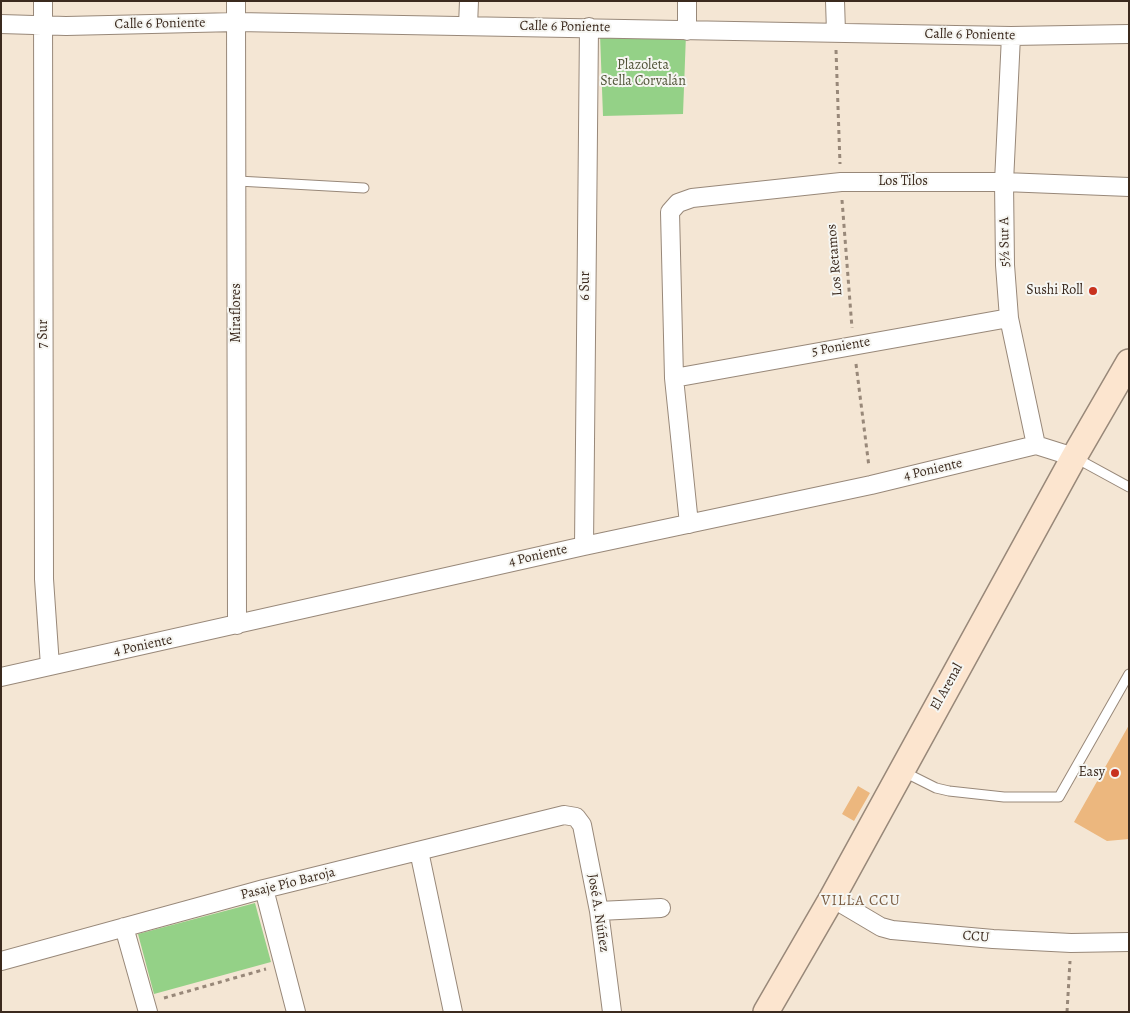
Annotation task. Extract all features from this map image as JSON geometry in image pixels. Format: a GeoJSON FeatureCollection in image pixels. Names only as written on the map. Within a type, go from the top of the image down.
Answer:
{"type":"FeatureCollection","features":[{"type":"Feature","properties":{"kind":"street","name":"7 Sur"},"geometry":{"type":"LineString","coordinates":[[43,1],[44,579],[50,666]]}},
{"type":"Feature","properties":{"kind":"street","name":"Miraflores"},"geometry":{"type":"LineString","coordinates":[[236,1],[238,181],[237,625]]}},
{"type":"Feature","properties":{"kind":"street"},"geometry":{"type":"LineString","coordinates":[[468,26],[469,1]]}},
{"type":"Feature","properties":{"kind":"street"},"geometry":{"type":"LineString","coordinates":[[687,1],[687,31]]}},
{"type":"Feature","properties":{"kind":"street"},"geometry":{"type":"LineString","coordinates":[[835,1],[836,32]]}},
{"type":"Feature","properties":{"kind":"street","name":"Calle 6 Poniente"},"geometry":{"type":"LineString","coordinates":[[1,24],[237,22],[1012,36],[1129,34]]}},
{"type":"Feature","properties":{"kind":"street","name":"6 Sur"},"geometry":{"type":"LineString","coordinates":[[584,546],[589,27]]}},
{"type":"Feature","properties":{"kind":"street","name":"5½ Sur A"},"geometry":{"type":"LineString","coordinates":[[1012,36],[1004,182],[1004,265],[1009,318],[1036,445]]}},
{"type":"Feature","properties":{"kind":"street","name":"Los Tilos"},"geometry":{"type":"LineString","coordinates":[[674,378],[670,212],[678,203],[692,198],[841,182],[1004,182],[1129,187]]}},
{"type":"Feature","properties":{"kind":"street","name":"5 Poniente"},"geometry":{"type":"LineString","coordinates":[[674,378],[854,344],[1009,318]]}},
{"type":"Feature","properties":{"kind":"street","name":"El Arenal"},"geometry":{"type":"LineString","coordinates":[[766,1012],[832,898],[1074,457],[1129,362]]}},
{"type":"Feature","properties":{"kind":"street"},"geometry":{"type":"LineString","coordinates":[[674,378],[688,524]]}},
{"type":"Feature","properties":{"kind":"street"},"geometry":{"type":"LineString","coordinates":[[1036,445],[1074,457]]}},
{"type":"Feature","properties":{"kind":"street","name":"4 Poniente"},"geometry":{"type":"LineString","coordinates":[[1,677],[584,546],[871,485],[1036,445]]}},
{"type":"Feature","properties":{"kind":"street","name":"Pasaje Pío Baroja"},"geometry":{"type":"LineString","coordinates":[[1,961],[264,889],[564,815],[576,817]]}},
{"type":"Feature","properties":{"kind":"street","name":"José A. Núñez"},"geometry":{"type":"LineString","coordinates":[[576,817],[582,825],[599,911],[612,1012]]}},
{"type":"Feature","properties":{"kind":"street"},"geometry":{"type":"LineString","coordinates":[[419,851],[453,1012]]}},
{"type":"Feature","properties":{"kind":"street"},"geometry":{"type":"LineString","coordinates":[[264,889],[296,1012]]}},
{"type":"Feature","properties":{"kind":"street","name":"CCU"},"geometry":{"type":"LineString","coordinates":[[832,898],[881,927],[892,930],[1071,943],[1129,942]]}},
{"type":"Feature","properties":{"kind":"street"},"geometry":{"type":"LineString","coordinates":[[599,911],[661,908]]}},
{"type":"Feature","properties":{"kind":"street"},"geometry":{"type":"LineString","coordinates":[[124,927],[146,1008]]}},
{"type":"Feature","properties":{"kind":"lane"},"geometry":{"type":"LineString","coordinates":[[238,181],[364,188]]}},
{"type":"Feature","properties":{"kind":"lane"},"geometry":{"type":"LineString","coordinates":[[1074,457],[1129,487]]}},
{"type":"Feature","properties":{"kind":"lane"},"geometry":{"type":"LineString","coordinates":[[901,771],[936,788],[1004,797],[1058,797],[1129,674]]}},
{"type":"Feature","properties":{"kind":"path","name":"Los Retamos"},"geometry":{"type":"LineString","coordinates":[[836,32],[841,182],[854,344],[871,485]]}},
{"type":"Feature","properties":{"kind":"path"},"geometry":{"type":"LineString","coordinates":[[1067,1012],[1071,943]]}},
{"type":"Feature","properties":{"kind":"path"},"geometry":{"type":"LineString","coordinates":[[146,1008],[284,964]]}},
{"type":"Feature","properties":{"kind":"green space","name":"Plazoleta Stella Corvalán"},"geometry":{"type":"Polygon","coordinates":[[[600,34],[686,34],[683,114],[603,116],[600,34]]]}},
{"type":"Feature","properties":{"kind":"green space"},"geometry":{"type":"Polygon","coordinates":[[[255,903],[271,962],[154,994],[138,934],[255,903]]]}},
{"type":"Feature","properties":{"kind":"building","name":"Easy"},"geometry":{"type":"Polygon","coordinates":[[[1129,725],[1129,839],[1107,841],[1074,822],[1129,725]]]}},
{"type":"Feature","properties":{"kind":"building"},"geometry":{"type":"Polygon","coordinates":[[[858,786],[870,793],[854,821],[842,814],[858,786]]]}},
{"type":"Feature","properties":{"kind":"place","name":"Sushi Roll"},"geometry":{"type":"Point","coordinates":[1093,291]}},
{"type":"Feature","properties":{"kind":"place","name":"Easy"},"geometry":{"type":"Point","coordinates":[1115,773]}},
{"type":"Feature","properties":{"kind":"district","name":"VILLA CCU"},"geometry":{"type":"Point","coordinates":[861,901]}}]}
